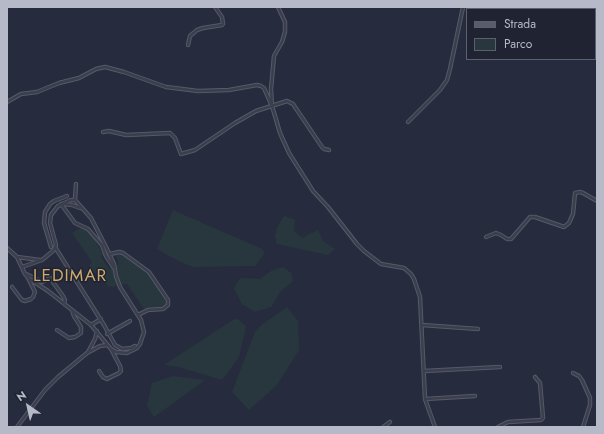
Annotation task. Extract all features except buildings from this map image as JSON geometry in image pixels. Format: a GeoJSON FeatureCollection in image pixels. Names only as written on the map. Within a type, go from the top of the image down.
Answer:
{"type":"FeatureCollection","features":[{"type":"Feature","properties":{"kind":"main road"},"geometry":{"type":"LineString","coordinates":[[592,7],[597,8]]}},
{"type":"Feature","properties":{"kind":"street"},"geometry":{"type":"LineString","coordinates":[[188,45],[190,36],[197,30],[223,24],[222,17],[215,7]]}},
{"type":"Feature","properties":{"kind":"street"},"geometry":{"type":"LineString","coordinates":[[272,106],[271,89],[274,56],[282,42],[285,32],[285,22],[278,7]]}},
{"type":"Feature","properties":{"kind":"street"},"geometry":{"type":"LineString","coordinates":[[408,122],[440,90],[447,80],[463,7]]}},
{"type":"Feature","properties":{"kind":"street"},"geometry":{"type":"LineString","coordinates":[[7,102],[21,94],[37,92],[59,83],[79,78],[96,69],[105,67],[166,87],[198,91],[229,90],[257,85],[264,88],[272,106],[280,133],[289,153],[313,190],[348,234],[364,251],[381,264],[404,268],[411,274],[420,297],[424,399],[435,427]]}},
{"type":"Feature","properties":{"kind":"street"},"geometry":{"type":"LineString","coordinates":[[103,132],[109,131],[130,136],[170,133],[175,138],[181,154],[195,150],[261,109],[284,101],[290,102],[322,147],[329,150]]}},
{"type":"Feature","properties":{"kind":"street"},"geometry":{"type":"LineString","coordinates":[[28,278],[92,325],[107,345],[116,352],[127,353],[137,348],[140,344],[144,332],[143,326],[138,315],[120,287],[110,254],[91,218],[75,200],[76,184]]}},
{"type":"Feature","properties":{"kind":"street"},"geometry":{"type":"LineString","coordinates":[[486,237],[496,233],[507,239],[511,239],[530,217],[535,217],[564,227],[569,223],[573,214],[575,193],[583,193],[597,201]]}},
{"type":"Feature","properties":{"kind":"street"},"geometry":{"type":"LineString","coordinates":[[51,247],[44,218],[48,208],[54,201],[67,196]]}},
{"type":"Feature","properties":{"kind":"street"},"geometry":{"type":"LineString","coordinates":[[22,267],[42,260],[50,255],[55,247],[55,238],[51,227],[50,218],[53,211],[61,204],[70,200],[75,200]]}},
{"type":"Feature","properties":{"kind":"street"},"geometry":{"type":"LineString","coordinates":[[61,204],[72,205],[82,209]]}},
{"type":"Feature","properties":{"kind":"street"},"geometry":{"type":"LineString","coordinates":[[61,204],[75,223],[88,229],[102,245],[106,256],[115,269]]}},
{"type":"Feature","properties":{"kind":"street"},"geometry":{"type":"LineString","coordinates":[[47,235],[55,238]]}},
{"type":"Feature","properties":{"kind":"street"},"geometry":{"type":"LineString","coordinates":[[55,247],[118,348],[127,349],[135,346]]}},
{"type":"Feature","properties":{"kind":"street"},"geometry":{"type":"LineString","coordinates":[[7,248],[17,257],[35,292],[34,297],[25,301],[22,300],[12,287]]}},
{"type":"Feature","properties":{"kind":"street"},"geometry":{"type":"LineString","coordinates":[[110,254],[119,252],[123,253],[143,267],[154,278],[168,300],[168,305],[163,309],[148,310],[138,315]]}},
{"type":"Feature","properties":{"kind":"street"},"geometry":{"type":"LineString","coordinates":[[17,257],[42,260]]}},
{"type":"Feature","properties":{"kind":"street"},"geometry":{"type":"LineString","coordinates":[[25,274],[40,282],[44,282],[50,278],[64,298],[64,303]]}},
{"type":"Feature","properties":{"kind":"street"},"geometry":{"type":"LineString","coordinates":[[57,330],[69,338],[75,338],[81,333],[81,327],[72,310]]}},
{"type":"Feature","properties":{"kind":"street"},"geometry":{"type":"LineString","coordinates":[[92,325],[100,319]]}},
{"type":"Feature","properties":{"kind":"street"},"geometry":{"type":"LineString","coordinates":[[108,334],[130,321]]}},
{"type":"Feature","properties":{"kind":"street"},"geometry":{"type":"LineString","coordinates":[[422,325],[478,329]]}},
{"type":"Feature","properties":{"kind":"street"},"geometry":{"type":"LineString","coordinates":[[87,353],[95,339],[97,331]]}},
{"type":"Feature","properties":{"kind":"street"},"geometry":{"type":"LineString","coordinates":[[17,427],[45,390],[87,353],[100,346],[107,345]]}},
{"type":"Feature","properties":{"kind":"street"},"geometry":{"type":"LineString","coordinates":[[99,371],[107,380],[121,371],[111,349]]}},
{"type":"Feature","properties":{"kind":"street"},"geometry":{"type":"LineString","coordinates":[[424,371],[500,367]]}},
{"type":"Feature","properties":{"kind":"street"},"geometry":{"type":"LineString","coordinates":[[573,373],[579,376],[582,380],[590,398],[590,405],[583,427]]}},
{"type":"Feature","properties":{"kind":"street"},"geometry":{"type":"LineString","coordinates":[[498,427],[508,422],[541,420],[543,418],[540,383],[535,377]]}},
{"type":"Feature","properties":{"kind":"street"},"geometry":{"type":"LineString","coordinates":[[424,399],[475,396]]}},
{"type":"Feature","properties":{"kind":"street"},"geometry":{"type":"LineString","coordinates":[[383,427],[390,422]]}},
{"type":"Feature","properties":{"kind":"green space"},"geometry":{"type":"Polygon","coordinates":[[[173,210],[262,249],[265,253],[255,266],[194,267],[180,262],[157,249],[173,210]]]}},
{"type":"Feature","properties":{"kind":"green space"},"geometry":{"type":"Polygon","coordinates":[[[284,216],[295,220],[294,231],[302,238],[318,230],[323,241],[335,249],[328,255],[277,244],[275,237],[277,228],[284,216]]]}},
{"type":"Feature","properties":{"kind":"green space"},"geometry":{"type":"Polygon","coordinates":[[[82,227],[87,229],[94,238],[103,255],[101,257],[109,269],[119,264],[116,255],[117,253],[122,253],[148,272],[167,300],[167,304],[161,308],[144,309],[127,284],[109,287],[103,279],[99,278],[89,265],[92,262],[72,233],[82,227]]]}},
{"type":"Feature","properties":{"kind":"green space"},"geometry":{"type":"Polygon","coordinates":[[[283,267],[291,273],[293,281],[280,292],[271,307],[255,312],[242,304],[234,288],[240,278],[260,279],[271,271],[283,267]]]}},
{"type":"Feature","properties":{"kind":"green space"},"geometry":{"type":"Polygon","coordinates":[[[287,307],[298,321],[299,350],[277,385],[249,410],[232,392],[255,332],[263,324],[287,307]]]}},
{"type":"Feature","properties":{"kind":"green space"},"geometry":{"type":"Polygon","coordinates":[[[236,318],[246,326],[239,357],[222,380],[179,367],[164,365],[236,318]]]}},
{"type":"Feature","properties":{"kind":"green space"},"geometry":{"type":"Polygon","coordinates":[[[173,376],[205,380],[154,417],[147,406],[152,383],[173,376]]]}},
{"type":"Feature","properties":{"kind":"district","name":"LEDIMAR"},"geometry":{"type":"Point","coordinates":[70,277]}}]}
